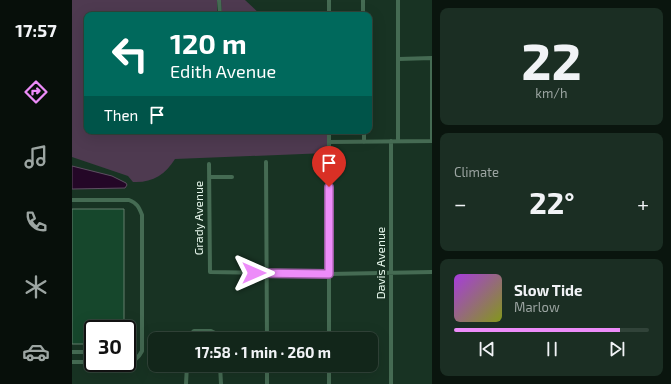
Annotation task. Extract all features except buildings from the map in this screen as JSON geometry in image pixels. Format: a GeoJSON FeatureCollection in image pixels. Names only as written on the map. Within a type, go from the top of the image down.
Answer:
{"type":"FeatureCollection","features":[{"type":"Feature","properties":{"kind":"street"},"geometry":{"type":"LineString","coordinates":[[219,0],[220,12]]}},
{"type":"Feature","properties":{"kind":"street"},"geometry":{"type":"LineString","coordinates":[[329,0],[329,12]]}},
{"type":"Feature","properties":{"kind":"street"},"geometry":{"type":"LineString","coordinates":[[363,0],[363,12]]}},
{"type":"Feature","properties":{"kind":"street"},"geometry":{"type":"LineString","coordinates":[[398,0],[398,141]]}},
{"type":"Feature","properties":{"kind":"street"},"geometry":{"type":"LineString","coordinates":[[329,142],[432,141],[432,58],[399,59]]}},
{"type":"Feature","properties":{"kind":"street"},"geometry":{"type":"LineString","coordinates":[[329,134],[329,332]]}},
{"type":"Feature","properties":{"kind":"street"},"geometry":{"type":"LineString","coordinates":[[364,134],[364,142]]}},
{"type":"Feature","properties":{"kind":"street","name":"Davis Avenue"},"geometry":{"type":"LineString","coordinates":[[390,384],[391,141]]}},
{"type":"Feature","properties":{"kind":"street"},"geometry":{"type":"LineString","coordinates":[[266,162],[267,332]]}},
{"type":"Feature","properties":{"kind":"street","name":"Grady Avenue"},"geometry":{"type":"LineString","coordinates":[[209,164],[210,272],[267,273]]}},
{"type":"Feature","properties":{"kind":"street"},"geometry":{"type":"LineString","coordinates":[[209,177],[232,177]]}},
{"type":"Feature","properties":{"kind":"street"},"geometry":{"type":"LineString","coordinates":[[72,200],[129,200],[135,202],[140,208],[142,214],[142,351],[139,358],[136,360]]}},
{"type":"Feature","properties":{"kind":"street"},"geometry":{"type":"LineString","coordinates":[[267,273],[329,274],[432,272]]}},
{"type":"Feature","properties":{"kind":"street"},"geometry":{"type":"LineString","coordinates":[[193,332],[213,332]]}},
{"type":"Feature","properties":{"kind":"street"},"geometry":{"type":"LineString","coordinates":[[72,352],[84,352]]}},
{"type":"Feature","properties":{"kind":"street"},"geometry":{"type":"LineString","coordinates":[[72,362],[84,362]]}},
{"type":"Feature","properties":{"kind":"street"},"geometry":{"type":"LineString","coordinates":[[186,384],[187,372]]}},
{"type":"Feature","properties":{"kind":"street"},"geometry":{"type":"LineString","coordinates":[[220,372],[221,384]]}},
{"type":"Feature","properties":{"kind":"street"},"geometry":{"type":"LineString","coordinates":[[267,372],[267,384]]}},
{"type":"Feature","properties":{"kind":"street"},"geometry":{"type":"LineString","coordinates":[[329,372],[329,384]]}},
{"type":"Feature","properties":{"kind":"shaded area"},"geometry":{"type":"Polygon","coordinates":[[[72,0],[217,0],[217,12],[84,12],[84,134],[327,134],[327,153],[175,159],[162,174],[152,179],[140,182],[133,182],[128,176],[72,157],[72,0]]]}},
{"type":"Feature","properties":{"kind":"shaded area"},"geometry":{"type":"Polygon","coordinates":[[[221,0],[245,0],[258,12],[222,12],[221,0]]]}},
{"type":"Feature","properties":{"kind":"shaded area"},"geometry":{"type":"Polygon","coordinates":[[[72,166],[112,176],[126,183],[127,185],[125,188],[72,189],[72,166]]]}},
{"type":"Feature","properties":{"kind":"route"},"geometry":{"type":"LineString","coordinates":[[254,273],[329,274],[329,187]]}}]}
